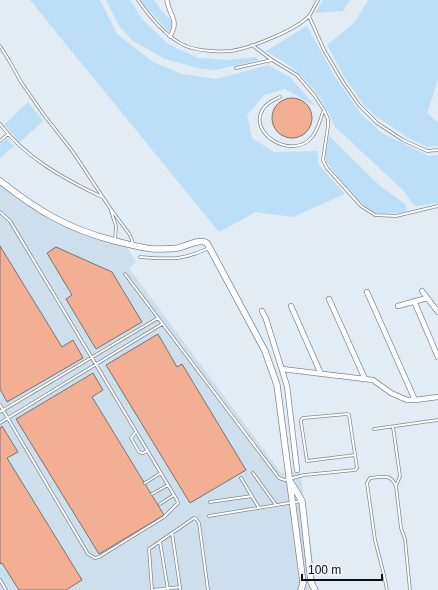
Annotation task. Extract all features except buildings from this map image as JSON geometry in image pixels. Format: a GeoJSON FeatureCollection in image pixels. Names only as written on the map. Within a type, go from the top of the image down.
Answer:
{"type":"FeatureCollection","features":[{"type":"Feature","properties":{"kind":"street"},"geometry":{"type":"LineString","coordinates":[[167,0],[175,25],[170,36]]}},
{"type":"Feature","properties":{"kind":"street"},"geometry":{"type":"LineString","coordinates":[[0,181],[18,195],[54,218],[74,228],[92,234],[134,246],[153,249],[177,248],[205,241],[210,247],[265,351],[278,392],[302,583],[301,590]]}},
{"type":"Feature","properties":{"kind":"street"},"geometry":{"type":"LineString","coordinates":[[422,291],[438,312]]}},
{"type":"Feature","properties":{"kind":"street"},"geometry":{"type":"LineString","coordinates":[[367,292],[415,400]]}},
{"type":"Feature","properties":{"kind":"street"},"geometry":{"type":"LineString","coordinates":[[398,306],[427,298]]}},
{"type":"Feature","properties":{"kind":"street"},"geometry":{"type":"LineString","coordinates":[[329,299],[365,379]]}},
{"type":"Feature","properties":{"kind":"street"},"geometry":{"type":"LineString","coordinates":[[414,301],[438,357]]}},
{"type":"Feature","properties":{"kind":"street"},"geometry":{"type":"LineString","coordinates":[[291,306],[321,374]]}},
{"type":"Feature","properties":{"kind":"street"},"geometry":{"type":"LineString","coordinates":[[262,311],[266,319],[287,386],[297,470]]}},
{"type":"Feature","properties":{"kind":"street"},"geometry":{"type":"LineString","coordinates":[[282,369],[365,379],[378,382],[397,396],[407,400],[438,397]]}},
{"type":"Feature","properties":{"kind":"street"},"geometry":{"type":"LineString","coordinates":[[289,479],[302,501],[311,582],[315,590]]}},
{"type":"Feature","properties":{"kind":"lane"},"geometry":{"type":"LineString","coordinates":[[138,0],[146,11],[170,36],[186,46],[200,50],[231,51],[252,45],[293,28],[309,16],[318,0]]}},
{"type":"Feature","properties":{"kind":"lane"},"geometry":{"type":"LineString","coordinates":[[309,16],[324,50],[343,82],[363,109],[377,123],[402,140],[427,151],[438,150]]}},
{"type":"Feature","properties":{"kind":"lane"},"geometry":{"type":"LineString","coordinates":[[252,45],[272,60],[297,75],[314,95],[328,119],[322,160],[327,168],[361,206],[375,215],[396,216],[438,206]]}},
{"type":"Feature","properties":{"kind":"lane"},"geometry":{"type":"LineString","coordinates":[[0,46],[20,82],[50,124],[73,152],[102,198],[130,235],[134,246]]}},
{"type":"Feature","properties":{"kind":"lane"},"geometry":{"type":"LineString","coordinates":[[236,68],[272,60]]}},
{"type":"Feature","properties":{"kind":"lane"},"geometry":{"type":"LineString","coordinates":[[280,97],[270,101],[263,109],[259,117],[262,129],[270,139],[281,145],[294,146],[303,144],[311,138],[317,129],[324,110]]}},
{"type":"Feature","properties":{"kind":"lane"},"geometry":{"type":"LineString","coordinates":[[0,124],[8,134],[38,161],[62,177],[102,198]]}},
{"type":"Feature","properties":{"kind":"lane"},"geometry":{"type":"LineString","coordinates":[[0,141],[8,134]]}},
{"type":"Feature","properties":{"kind":"lane"},"geometry":{"type":"LineString","coordinates":[[110,208],[116,226],[115,240]]}},
{"type":"Feature","properties":{"kind":"lane"},"geometry":{"type":"LineString","coordinates":[[0,212],[10,221],[178,503],[164,517],[99,557],[88,554],[0,405]]}},
{"type":"Feature","properties":{"kind":"lane"},"geometry":{"type":"LineString","coordinates":[[140,257],[162,259],[182,258],[210,247]]}},
{"type":"Feature","properties":{"kind":"lane"},"geometry":{"type":"LineString","coordinates":[[126,274],[279,478],[285,480],[304,475],[355,470],[357,467],[350,417],[348,414],[303,418],[301,420],[307,461],[355,455]]}},
{"type":"Feature","properties":{"kind":"lane"},"geometry":{"type":"LineString","coordinates":[[0,412],[158,318]]}},
{"type":"Feature","properties":{"kind":"lane"},"geometry":{"type":"LineString","coordinates":[[0,423],[162,324]]}},
{"type":"Feature","properties":{"kind":"lane"},"geometry":{"type":"LineString","coordinates":[[374,429],[438,420]]}},
{"type":"Feature","properties":{"kind":"lane"},"geometry":{"type":"LineString","coordinates":[[393,427],[400,476],[396,486]]}},
{"type":"Feature","properties":{"kind":"lane"},"geometry":{"type":"LineString","coordinates":[[136,432],[131,438],[139,452],[143,453],[147,450]]}},
{"type":"Feature","properties":{"kind":"lane"},"geometry":{"type":"LineString","coordinates":[[146,483],[161,473]]}},
{"type":"Feature","properties":{"kind":"lane"},"geometry":{"type":"LineString","coordinates":[[253,473],[276,505]]}},
{"type":"Feature","properties":{"kind":"lane"},"geometry":{"type":"LineString","coordinates":[[386,590],[384,575],[375,540],[367,483],[370,478],[389,477],[393,479],[396,486],[401,528],[405,539],[410,590]]}},
{"type":"Feature","properties":{"kind":"lane"},"geometry":{"type":"LineString","coordinates":[[241,478],[259,508]]}},
{"type":"Feature","properties":{"kind":"lane"},"geometry":{"type":"LineString","coordinates":[[152,494],[168,485]]}},
{"type":"Feature","properties":{"kind":"lane"},"geometry":{"type":"LineString","coordinates":[[160,504],[174,495]]}},
{"type":"Feature","properties":{"kind":"lane"},"geometry":{"type":"LineString","coordinates":[[210,502],[252,496]]}},
{"type":"Feature","properties":{"kind":"lane"},"geometry":{"type":"LineString","coordinates":[[209,516],[302,501]]}},
{"type":"Feature","properties":{"kind":"lane"},"geometry":{"type":"LineString","coordinates":[[172,533],[180,588],[153,590],[148,550],[150,547],[194,518],[198,521],[208,590]]}},
{"type":"Feature","properties":{"kind":"lane"},"geometry":{"type":"LineString","coordinates":[[160,541],[168,589]]}},
{"type":"Feature","properties":{"kind":"lane"},"geometry":{"type":"LineString","coordinates":[[0,580],[6,590]]}},
{"type":"Feature","properties":{"kind":"shaded area"},"geometry":{"type":"Polygon","coordinates":[[[30,0],[100,0],[117,34],[153,62],[182,74],[216,79],[268,65],[290,77],[315,106],[285,89],[264,95],[247,115],[252,138],[274,152],[317,151],[319,165],[345,194],[293,217],[256,212],[219,232],[30,0]]]}},
{"type":"Feature","properties":{"kind":"shaded area"},"geometry":{"type":"Polygon","coordinates":[[[106,0],[130,0],[142,19],[168,44],[198,58],[230,60],[256,57],[259,60],[215,70],[198,68],[165,59],[133,41],[119,26],[106,0]]]}},
{"type":"Feature","properties":{"kind":"shaded area"},"geometry":{"type":"Polygon","coordinates":[[[141,0],[154,0],[173,23],[169,32],[148,9],[141,0]]]}},
{"type":"Feature","properties":{"kind":"shaded area"},"geometry":{"type":"Polygon","coordinates":[[[323,0],[350,0],[343,11],[315,13],[323,0]]]}},
{"type":"Feature","properties":{"kind":"shaded area"},"geometry":{"type":"Polygon","coordinates":[[[368,0],[438,0],[438,80],[427,113],[438,123],[438,146],[426,147],[407,137],[377,117],[363,104],[345,78],[327,45],[354,23],[368,0]]]}},
{"type":"Feature","properties":{"kind":"shaded area"},"geometry":{"type":"Polygon","coordinates":[[[307,26],[335,77],[361,114],[382,133],[429,156],[438,155],[438,203],[417,206],[412,203],[403,190],[334,126],[324,104],[301,75],[292,67],[266,51],[307,26]]]}},
{"type":"Feature","properties":{"kind":"shaded area"},"geometry":{"type":"Polygon","coordinates":[[[28,102],[43,121],[20,142],[4,125],[28,102]]]}},
{"type":"Feature","properties":{"kind":"shaded area"},"geometry":{"type":"Polygon","coordinates":[[[329,136],[379,185],[405,204],[407,211],[378,213],[369,209],[363,204],[349,190],[327,163],[325,157],[329,136]]]}},
{"type":"Feature","properties":{"kind":"shaded area"},"geometry":{"type":"Polygon","coordinates":[[[7,139],[14,146],[0,158],[0,145],[7,139]]]}},
{"type":"Feature","properties":{"kind":"shaded area"},"geometry":{"type":"Polygon","coordinates":[[[0,185],[21,202],[54,222],[91,237],[127,247],[136,262],[129,268],[281,473],[300,472],[317,590],[0,590],[0,185]]]}}]}
